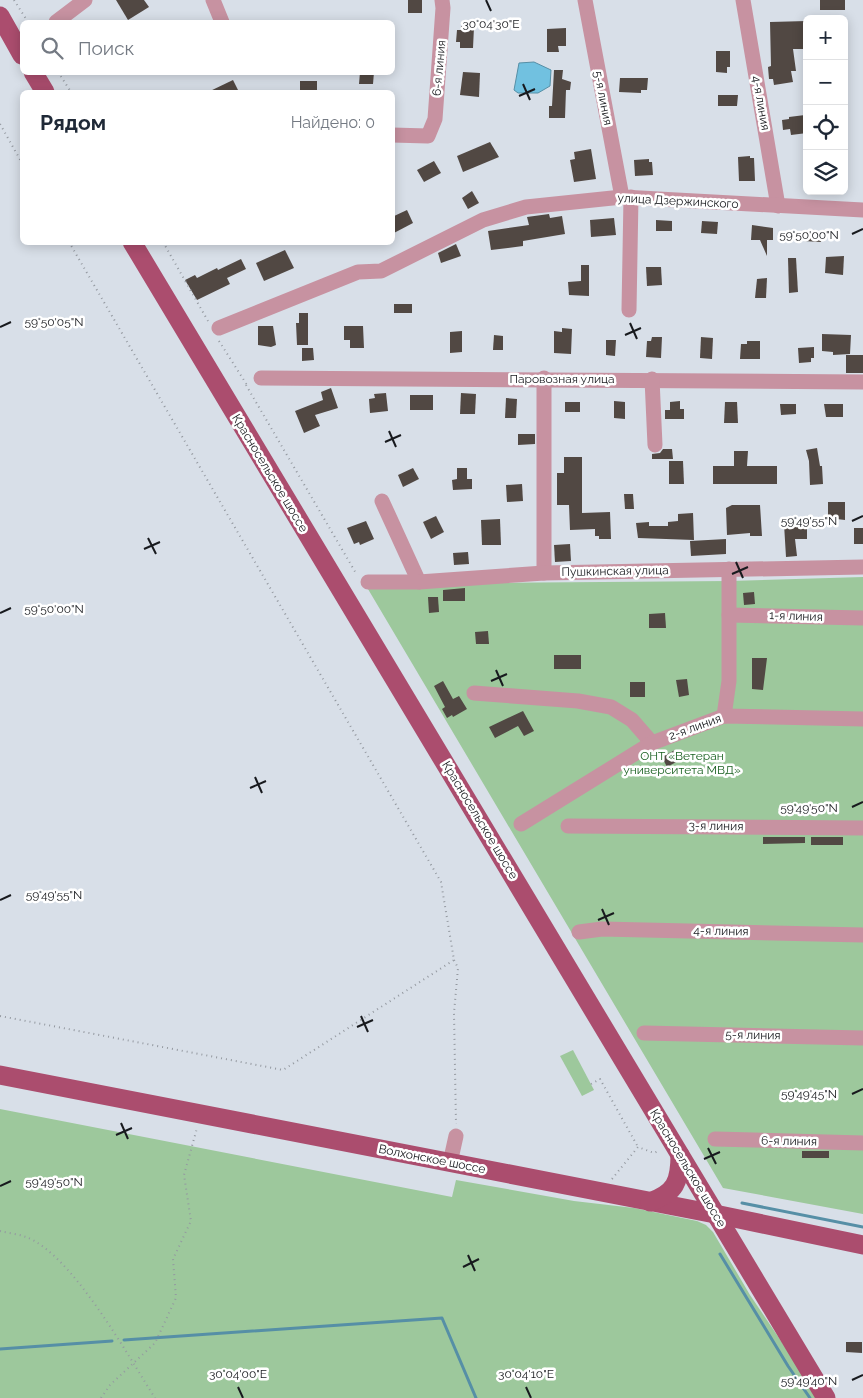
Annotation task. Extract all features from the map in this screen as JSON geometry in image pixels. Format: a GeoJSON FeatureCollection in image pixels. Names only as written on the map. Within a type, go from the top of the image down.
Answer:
{"type":"FeatureCollection","features":[{"type":"Feature","properties":{"kind":"main road"},"geometry":{"type":"LineString","coordinates":[[0,16],[20,51]]}},
{"type":"Feature","properties":{"kind":"main road"},"geometry":{"type":"LineString","coordinates":[[35,75],[44,90]]}},
{"type":"Feature","properties":{"kind":"main road","name":"Красносельское шоссе"},"geometry":{"type":"LineString","coordinates":[[134,245],[826,1398]]}},
{"type":"Feature","properties":{"kind":"main road","name":"Волхонское шоссе"},"geometry":{"type":"LineString","coordinates":[[0,1075],[715,1214],[863,1245]]}},
{"type":"Feature","properties":{"kind":"main road"},"geometry":{"type":"LineString","coordinates":[[650,1202],[669,1194],[679,1177],[680,1155]]}},
{"type":"Feature","properties":{"kind":"street"},"geometry":{"type":"LineString","coordinates":[[59,20],[85,0]]}},
{"type":"Feature","properties":{"kind":"street"},"geometry":{"type":"LineString","coordinates":[[213,0],[221,20]]}},
{"type":"Feature","properties":{"kind":"street","name":"6-я линия"},"geometry":{"type":"LineString","coordinates":[[395,135],[428,136],[435,119],[442,0]]}},
{"type":"Feature","properties":{"kind":"street","name":"5-я линия"},"geometry":{"type":"LineString","coordinates":[[585,0],[626,197],[629,310]]}},
{"type":"Feature","properties":{"kind":"street","name":"4-я линия"},"geometry":{"type":"LineString","coordinates":[[743,0],[778,206]]}},
{"type":"Feature","properties":{"kind":"street","name":"улица Дзержинского"},"geometry":{"type":"LineString","coordinates":[[215,329],[358,272],[381,271],[483,220],[526,207],[626,197],[863,210]]}},
{"type":"Feature","properties":{"kind":"street"},"geometry":{"type":"LineString","coordinates":[[544,378],[544,573]]}},
{"type":"Feature","properties":{"kind":"street","name":"Паровозная улица"},"geometry":{"type":"LineString","coordinates":[[252,382],[544,378],[863,382]]}},
{"type":"Feature","properties":{"kind":"street"},"geometry":{"type":"LineString","coordinates":[[652,379],[655,445]]}},
{"type":"Feature","properties":{"kind":"street"},"geometry":{"type":"LineString","coordinates":[[382,501],[419,582]]}},
{"type":"Feature","properties":{"kind":"street","name":"Пушкинская улица"},"geometry":{"type":"LineString","coordinates":[[364,582],[419,582],[544,573],[863,566]]}},
{"type":"Feature","properties":{"kind":"street"},"geometry":{"type":"LineString","coordinates":[[724,716],[729,681],[730,569]]}},
{"type":"Feature","properties":{"kind":"street","name":"1-я линия"},"geometry":{"type":"LineString","coordinates":[[729,615],[863,618]]}},
{"type":"Feature","properties":{"kind":"street"},"geometry":{"type":"LineString","coordinates":[[474,693],[578,701],[611,707],[632,720],[652,743]]}},
{"type":"Feature","properties":{"kind":"street","name":"2-я линия"},"geometry":{"type":"LineString","coordinates":[[521,824],[652,743],[724,716],[863,719]]}},
{"type":"Feature","properties":{"kind":"street","name":"3-я линия"},"geometry":{"type":"LineString","coordinates":[[568,826],[863,828]]}},
{"type":"Feature","properties":{"kind":"street","name":"4-я линия"},"geometry":{"type":"LineString","coordinates":[[579,932],[602,929],[863,935]]}},
{"type":"Feature","properties":{"kind":"street","name":"5-я линия"},"geometry":{"type":"LineString","coordinates":[[644,1033],[863,1038]]}},
{"type":"Feature","properties":{"kind":"street"},"geometry":{"type":"LineString","coordinates":[[450,1163],[456,1132]]}},
{"type":"Feature","properties":{"kind":"street","name":"6-я линия"},"geometry":{"type":"LineString","coordinates":[[715,1139],[863,1143]]}},
{"type":"Feature","properties":{"kind":"path"},"geometry":{"type":"LineString","coordinates":[[14,0],[27,20]]}},
{"type":"Feature","properties":{"kind":"path"},"geometry":{"type":"LineString","coordinates":[[60,75],[70,90]]}},
{"type":"Feature","properties":{"kind":"path"},"geometry":{"type":"LineString","coordinates":[[0,124],[20,159]]}},
{"type":"Feature","properties":{"kind":"path"},"geometry":{"type":"LineString","coordinates":[[71,245],[440,882],[454,960],[458,968],[454,1013],[456,1132]]}},
{"type":"Feature","properties":{"kind":"path"},"geometry":{"type":"LineString","coordinates":[[165,245],[215,329],[252,382],[364,582]]}},
{"type":"Feature","properties":{"kind":"path"},"geometry":{"type":"LineString","coordinates":[[0,1016],[284,1070],[454,960]]}},
{"type":"Feature","properties":{"kind":"path"},"geometry":{"type":"LineString","coordinates":[[591,1084],[600,1079],[638,1147],[654,1153],[663,1148]]}},
{"type":"Feature","properties":{"kind":"path"},"geometry":{"type":"LineString","coordinates":[[102,1398],[110,1385],[155,1343],[176,1298],[173,1259],[191,1221],[184,1175],[199,1119]]}},
{"type":"Feature","properties":{"kind":"path"},"geometry":{"type":"LineString","coordinates":[[610,1186],[612,1179],[638,1147]]}},
{"type":"Feature","properties":{"kind":"path"},"geometry":{"type":"LineString","coordinates":[[0,1231],[27,1237],[50,1252],[92,1300],[155,1398]]}},
{"type":"Feature","properties":{"kind":"green space","name":"ОНТ «Ветеран университета МВД»"},"geometry":{"type":"Polygon","coordinates":[[[863,577],[863,1214],[723,1188],[365,584],[729,581],[863,577]]]}},
{"type":"Feature","properties":{"kind":"green space"},"geometry":{"type":"Polygon","coordinates":[[[573,1050],[594,1090],[582,1096],[560,1056],[573,1050]]]}},
{"type":"Feature","properties":{"kind":"green space"},"geometry":{"type":"Polygon","coordinates":[[[0,1109],[452,1197],[456,1180],[574,1201],[634,1208],[697,1221],[706,1225],[713,1232],[750,1295],[806,1378],[816,1398],[0,1398],[0,1109]]]}},
{"type":"Feature","properties":{"kind":"water"},"geometry":{"type":"Polygon","coordinates":[[[534,62],[551,70],[550,86],[538,93],[518,93],[514,90],[519,63],[534,62]]]}},
{"type":"Feature","properties":{"kind":"building"},"geometry":{"type":"Polygon","coordinates":[[[116,0],[144,0],[149,7],[128,20],[116,0]]]}},
{"type":"Feature","properties":{"kind":"building"},"geometry":{"type":"Polygon","coordinates":[[[408,0],[422,0],[422,13],[408,13],[408,0]]]}},
{"type":"Feature","properties":{"kind":"building"},"geometry":{"type":"Polygon","coordinates":[[[820,0],[845,0],[845,10],[820,10],[820,0]]]}},
{"type":"Feature","properties":{"kind":"building"},"geometry":{"type":"Polygon","coordinates":[[[803,21],[803,49],[793,49],[796,71],[791,71],[793,82],[774,85],[773,79],[769,79],[768,67],[771,66],[770,22],[803,21]]]}},
{"type":"Feature","properties":{"kind":"building"},"geometry":{"type":"Polygon","coordinates":[[[461,26],[474,27],[473,48],[460,48],[460,42],[456,42],[457,30],[461,30],[461,26]]]}},
{"type":"Feature","properties":{"kind":"building"},"geometry":{"type":"Polygon","coordinates":[[[566,28],[566,46],[558,46],[559,52],[547,52],[547,29],[566,28]]]}},
{"type":"Feature","properties":{"kind":"building"},"geometry":{"type":"Polygon","coordinates":[[[716,51],[730,51],[730,67],[727,67],[727,73],[716,72],[716,51]]]}},
{"type":"Feature","properties":{"kind":"building"},"geometry":{"type":"Polygon","coordinates":[[[554,70],[563,70],[562,79],[571,82],[570,90],[566,90],[565,118],[549,118],[549,106],[552,106],[554,70]]]}},
{"type":"Feature","properties":{"kind":"building"},"geometry":{"type":"Polygon","coordinates":[[[463,72],[480,73],[479,97],[460,95],[463,72]]]}},
{"type":"Feature","properties":{"kind":"building"},"geometry":{"type":"Polygon","coordinates":[[[360,75],[374,75],[373,84],[359,84],[360,75]]]}},
{"type":"Feature","properties":{"kind":"building"},"geometry":{"type":"Polygon","coordinates":[[[620,78],[648,78],[647,90],[641,90],[641,93],[619,92],[620,78]]]}},
{"type":"Feature","properties":{"kind":"building"},"geometry":{"type":"Polygon","coordinates":[[[233,80],[238,90],[212,90],[233,80]]]}},
{"type":"Feature","properties":{"kind":"building"},"geometry":{"type":"Polygon","coordinates":[[[300,81],[317,81],[317,90],[300,90],[300,81]]]}},
{"type":"Feature","properties":{"kind":"building"},"geometry":{"type":"Polygon","coordinates":[[[718,95],[738,95],[737,106],[718,106],[718,95]]]}},
{"type":"Feature","properties":{"kind":"building"},"geometry":{"type":"Polygon","coordinates":[[[803,115],[803,134],[791,135],[790,129],[783,130],[782,120],[789,119],[789,117],[803,115]]]}},
{"type":"Feature","properties":{"kind":"building"},"geometry":{"type":"Polygon","coordinates":[[[490,142],[499,157],[463,172],[457,156],[490,142]]]}},
{"type":"Feature","properties":{"kind":"building"},"geometry":{"type":"Polygon","coordinates":[[[591,149],[596,179],[574,182],[570,160],[575,159],[574,152],[591,149]]]}},
{"type":"Feature","properties":{"kind":"building"},"geometry":{"type":"Polygon","coordinates":[[[750,156],[750,158],[754,158],[755,181],[739,181],[738,157],[750,156]]]}},
{"type":"Feature","properties":{"kind":"building"},"geometry":{"type":"Polygon","coordinates":[[[649,159],[649,162],[652,162],[653,175],[635,176],[634,160],[649,159]]]}},
{"type":"Feature","properties":{"kind":"building"},"geometry":{"type":"Polygon","coordinates":[[[434,161],[441,173],[424,182],[417,170],[434,161]]]}},
{"type":"Feature","properties":{"kind":"building"},"geometry":{"type":"Polygon","coordinates":[[[472,191],[479,203],[468,209],[462,198],[472,191]]]}},
{"type":"Feature","properties":{"kind":"building"},"geometry":{"type":"Polygon","coordinates":[[[407,210],[413,223],[395,232],[395,216],[407,210]]]}},
{"type":"Feature","properties":{"kind":"building"},"geometry":{"type":"Polygon","coordinates":[[[549,214],[550,218],[562,216],[565,234],[523,241],[523,246],[491,250],[488,231],[529,225],[527,217],[549,214]]]}},
{"type":"Feature","properties":{"kind":"building"},"geometry":{"type":"Polygon","coordinates":[[[614,218],[616,235],[591,237],[590,220],[614,218]]]}},
{"type":"Feature","properties":{"kind":"building"},"geometry":{"type":"Polygon","coordinates":[[[656,220],[672,221],[672,231],[656,231],[656,220]]]}},
{"type":"Feature","properties":{"kind":"building"},"geometry":{"type":"Polygon","coordinates":[[[702,221],[718,222],[717,234],[701,233],[702,221]]]}},
{"type":"Feature","properties":{"kind":"building"},"geometry":{"type":"Polygon","coordinates":[[[752,225],[773,228],[773,240],[767,240],[767,256],[760,240],[751,240],[752,225]]]}},
{"type":"Feature","properties":{"kind":"building"},"geometry":{"type":"Polygon","coordinates":[[[804,232],[822,233],[821,242],[803,241],[804,232]]]}},
{"type":"Feature","properties":{"kind":"building"},"geometry":{"type":"Polygon","coordinates":[[[456,244],[461,256],[441,263],[438,253],[456,244]]]}},
{"type":"Feature","properties":{"kind":"building"},"geometry":{"type":"Polygon","coordinates":[[[285,250],[294,268],[264,281],[256,263],[285,250]]]}},
{"type":"Feature","properties":{"kind":"building"},"geometry":{"type":"Polygon","coordinates":[[[844,256],[843,275],[825,273],[826,257],[844,256]]]}},
{"type":"Feature","properties":{"kind":"building"},"geometry":{"type":"Polygon","coordinates":[[[788,258],[796,258],[798,292],[789,293],[788,258]]]}},
{"type":"Feature","properties":{"kind":"building"},"geometry":{"type":"Polygon","coordinates":[[[241,259],[246,269],[227,278],[230,284],[197,300],[185,280],[195,275],[197,278],[241,259]]]}},
{"type":"Feature","properties":{"kind":"building"},"geometry":{"type":"Polygon","coordinates":[[[581,265],[589,265],[589,296],[569,295],[568,282],[581,281],[581,265]]]}},
{"type":"Feature","properties":{"kind":"building"},"geometry":{"type":"Polygon","coordinates":[[[646,267],[661,267],[662,285],[647,286],[646,267]]]}},
{"type":"Feature","properties":{"kind":"building"},"geometry":{"type":"Polygon","coordinates":[[[767,278],[766,298],[755,298],[757,279],[767,278]]]}},
{"type":"Feature","properties":{"kind":"building"},"geometry":{"type":"Polygon","coordinates":[[[394,304],[412,304],[412,313],[394,313],[394,304]]]}},
{"type":"Feature","properties":{"kind":"building"},"geometry":{"type":"Polygon","coordinates":[[[299,313],[308,313],[308,345],[297,345],[296,323],[299,323],[299,313]]]}},
{"type":"Feature","properties":{"kind":"building"},"geometry":{"type":"Polygon","coordinates":[[[258,326],[273,326],[276,345],[271,347],[258,345],[258,326]]]}},
{"type":"Feature","properties":{"kind":"building"},"geometry":{"type":"Polygon","coordinates":[[[344,326],[363,326],[364,348],[350,348],[350,340],[344,340],[344,326]]]}},
{"type":"Feature","properties":{"kind":"building"},"geometry":{"type":"Polygon","coordinates":[[[562,328],[572,329],[571,354],[554,353],[554,331],[562,332],[562,328]]]}},
{"type":"Feature","properties":{"kind":"building"},"geometry":{"type":"Polygon","coordinates":[[[462,331],[462,352],[450,353],[450,332],[462,331]]]}},
{"type":"Feature","properties":{"kind":"building"},"geometry":{"type":"Polygon","coordinates":[[[822,334],[851,335],[850,354],[833,355],[833,352],[822,351],[822,334]]]}},
{"type":"Feature","properties":{"kind":"building"},"geometry":{"type":"Polygon","coordinates":[[[494,335],[503,336],[503,350],[493,350],[494,335]]]}},
{"type":"Feature","properties":{"kind":"building"},"geometry":{"type":"Polygon","coordinates":[[[652,337],[662,337],[661,358],[646,357],[647,341],[651,341],[652,337]]]}},
{"type":"Feature","properties":{"kind":"building"},"geometry":{"type":"Polygon","coordinates":[[[701,337],[713,338],[712,359],[700,358],[701,337]]]}},
{"type":"Feature","properties":{"kind":"building"},"geometry":{"type":"Polygon","coordinates":[[[606,340],[616,340],[615,356],[606,355],[606,340]]]}},
{"type":"Feature","properties":{"kind":"building"},"geometry":{"type":"Polygon","coordinates":[[[747,341],[760,341],[760,359],[740,359],[741,344],[747,344],[747,341]]]}},
{"type":"Feature","properties":{"kind":"building"},"geometry":{"type":"Polygon","coordinates":[[[814,347],[814,358],[811,358],[811,362],[799,363],[798,348],[814,347]]]}},
{"type":"Feature","properties":{"kind":"building"},"geometry":{"type":"Polygon","coordinates":[[[302,348],[313,348],[314,360],[302,361],[302,348]]]}},
{"type":"Feature","properties":{"kind":"building"},"geometry":{"type":"Polygon","coordinates":[[[846,355],[863,355],[863,373],[846,373],[846,355]]]}},
{"type":"Feature","properties":{"kind":"building"},"geometry":{"type":"Polygon","coordinates":[[[331,388],[338,408],[315,415],[320,426],[304,433],[295,411],[323,400],[321,392],[331,388]]]}},
{"type":"Feature","properties":{"kind":"building"},"geometry":{"type":"Polygon","coordinates":[[[386,393],[388,411],[370,413],[369,399],[375,398],[374,394],[386,393]]]}},
{"type":"Feature","properties":{"kind":"building"},"geometry":{"type":"Polygon","coordinates":[[[461,393],[476,394],[475,414],[460,414],[461,393]]]}},
{"type":"Feature","properties":{"kind":"building"},"geometry":{"type":"Polygon","coordinates":[[[410,395],[433,395],[433,410],[410,410],[410,395]]]}},
{"type":"Feature","properties":{"kind":"building"},"geometry":{"type":"Polygon","coordinates":[[[506,398],[517,399],[516,418],[505,418],[506,398]]]}},
{"type":"Feature","properties":{"kind":"building"},"geometry":{"type":"Polygon","coordinates":[[[614,401],[625,402],[625,419],[614,418],[614,401]]]}},
{"type":"Feature","properties":{"kind":"building"},"geometry":{"type":"Polygon","coordinates":[[[680,401],[680,409],[684,409],[684,419],[665,419],[665,410],[670,410],[670,402],[680,401]]]}},
{"type":"Feature","properties":{"kind":"building"},"geometry":{"type":"Polygon","coordinates":[[[565,402],[580,402],[580,412],[565,412],[565,402]]]}},
{"type":"Feature","properties":{"kind":"building"},"geometry":{"type":"Polygon","coordinates":[[[725,402],[737,402],[738,423],[724,423],[725,402]]]}},
{"type":"Feature","properties":{"kind":"building"},"geometry":{"type":"Polygon","coordinates":[[[780,404],[796,404],[796,414],[781,415],[780,404]]]}},
{"type":"Feature","properties":{"kind":"building"},"geometry":{"type":"Polygon","coordinates":[[[824,404],[843,404],[843,417],[826,417],[824,404]]]}},
{"type":"Feature","properties":{"kind":"building"},"geometry":{"type":"Polygon","coordinates":[[[518,434],[535,434],[535,444],[518,445],[518,434]]]}},
{"type":"Feature","properties":{"kind":"building"},"geometry":{"type":"Polygon","coordinates":[[[817,448],[820,466],[822,466],[823,484],[810,485],[809,461],[806,450],[817,448]]]}},
{"type":"Feature","properties":{"kind":"building"},"geometry":{"type":"Polygon","coordinates":[[[663,449],[672,449],[673,459],[652,459],[652,454],[660,453],[663,449]]]}},
{"type":"Feature","properties":{"kind":"building"},"geometry":{"type":"Polygon","coordinates":[[[734,451],[748,451],[747,466],[777,466],[777,484],[713,484],[713,466],[734,466],[734,451]]]}},
{"type":"Feature","properties":{"kind":"building"},"geometry":{"type":"Polygon","coordinates":[[[564,457],[582,457],[582,513],[610,512],[611,539],[599,539],[599,536],[595,536],[595,529],[570,530],[569,505],[557,505],[557,473],[564,473],[564,457]]]}},
{"type":"Feature","properties":{"kind":"building"},"geometry":{"type":"Polygon","coordinates":[[[669,461],[683,461],[684,484],[669,484],[669,461]]]}},
{"type":"Feature","properties":{"kind":"building"},"geometry":{"type":"Polygon","coordinates":[[[413,468],[419,479],[403,487],[398,475],[413,468]]]}},
{"type":"Feature","properties":{"kind":"building"},"geometry":{"type":"Polygon","coordinates":[[[457,468],[467,468],[467,479],[472,479],[472,489],[453,490],[452,480],[457,479],[457,468]]]}},
{"type":"Feature","properties":{"kind":"building"},"geometry":{"type":"Polygon","coordinates":[[[522,484],[523,501],[507,502],[506,485],[522,484]]]}},
{"type":"Feature","properties":{"kind":"building"},"geometry":{"type":"Polygon","coordinates":[[[624,494],[633,494],[634,509],[625,509],[624,494]]]}},
{"type":"Feature","properties":{"kind":"building"},"geometry":{"type":"Polygon","coordinates":[[[828,502],[845,502],[845,520],[828,518],[828,502]]]}},
{"type":"Feature","properties":{"kind":"building"},"geometry":{"type":"Polygon","coordinates":[[[732,505],[760,505],[762,536],[750,536],[750,533],[727,535],[726,508],[732,505]]]}},
{"type":"Feature","properties":{"kind":"building"},"geometry":{"type":"Polygon","coordinates":[[[693,513],[694,540],[638,538],[636,523],[649,522],[649,526],[668,526],[668,522],[678,521],[678,514],[693,513]]]}},
{"type":"Feature","properties":{"kind":"building"},"geometry":{"type":"Polygon","coordinates":[[[436,516],[444,532],[431,539],[423,522],[436,516]]]}},
{"type":"Feature","properties":{"kind":"building"},"geometry":{"type":"Polygon","coordinates":[[[500,519],[501,545],[482,545],[481,520],[500,519]]]}},
{"type":"Feature","properties":{"kind":"building"},"geometry":{"type":"Polygon","coordinates":[[[807,520],[807,539],[795,539],[797,556],[786,557],[784,524],[789,524],[789,521],[807,520]]]}},
{"type":"Feature","properties":{"kind":"building"},"geometry":{"type":"Polygon","coordinates":[[[366,521],[374,539],[360,545],[359,542],[354,544],[347,528],[366,521]]]}},
{"type":"Feature","properties":{"kind":"building"},"geometry":{"type":"Polygon","coordinates":[[[854,528],[863,528],[863,544],[854,544],[854,528]]]}},
{"type":"Feature","properties":{"kind":"building"},"geometry":{"type":"Polygon","coordinates":[[[726,539],[726,554],[691,556],[690,541],[726,539]]]}},
{"type":"Feature","properties":{"kind":"building"},"geometry":{"type":"Polygon","coordinates":[[[570,544],[571,561],[555,562],[554,545],[570,544]]]}},
{"type":"Feature","properties":{"kind":"building"},"geometry":{"type":"Polygon","coordinates":[[[468,552],[469,564],[454,565],[453,553],[468,552]]]}},
{"type":"Feature","properties":{"kind":"building"},"geometry":{"type":"Polygon","coordinates":[[[465,588],[465,601],[443,601],[443,590],[465,588]]]}},
{"type":"Feature","properties":{"kind":"building"},"geometry":{"type":"Polygon","coordinates":[[[754,592],[755,604],[744,605],[743,593],[754,592]]]}},
{"type":"Feature","properties":{"kind":"building"},"geometry":{"type":"Polygon","coordinates":[[[428,597],[438,597],[439,612],[429,613],[428,597]]]}},
{"type":"Feature","properties":{"kind":"building"},"geometry":{"type":"Polygon","coordinates":[[[665,613],[666,628],[649,628],[649,614],[665,613]]]}},
{"type":"Feature","properties":{"kind":"building"},"geometry":{"type":"Polygon","coordinates":[[[488,631],[489,644],[476,644],[475,632],[488,631]]]}},
{"type":"Feature","properties":{"kind":"building"},"geometry":{"type":"Polygon","coordinates":[[[554,655],[581,655],[581,669],[554,669],[554,655]]]}},
{"type":"Feature","properties":{"kind":"building"},"geometry":{"type":"Polygon","coordinates":[[[752,658],[767,658],[763,690],[752,689],[752,658]]]}},
{"type":"Feature","properties":{"kind":"building"},"geometry":{"type":"Polygon","coordinates":[[[687,679],[689,695],[679,697],[676,680],[687,679]]]}},
{"type":"Feature","properties":{"kind":"building"},"geometry":{"type":"Polygon","coordinates":[[[443,681],[453,699],[459,696],[467,709],[453,717],[452,715],[447,718],[442,709],[445,707],[434,686],[443,681]]]}},
{"type":"Feature","properties":{"kind":"building"},"geometry":{"type":"Polygon","coordinates":[[[630,682],[645,682],[645,697],[630,697],[630,682]]]}},
{"type":"Feature","properties":{"kind":"building"},"geometry":{"type":"Polygon","coordinates":[[[523,711],[534,731],[524,736],[518,726],[495,738],[489,727],[523,711]]]}},
{"type":"Feature","properties":{"kind":"building"},"geometry":{"type":"Polygon","coordinates":[[[675,750],[680,760],[667,767],[662,757],[675,750]]]}},
{"type":"Feature","properties":{"kind":"building"},"geometry":{"type":"Polygon","coordinates":[[[763,837],[805,837],[805,843],[763,844],[763,837]]]}},
{"type":"Feature","properties":{"kind":"building"},"geometry":{"type":"Polygon","coordinates":[[[811,837],[843,837],[843,845],[811,845],[811,837]]]}},
{"type":"Feature","properties":{"kind":"building"},"geometry":{"type":"Polygon","coordinates":[[[802,1151],[829,1151],[829,1158],[802,1158],[802,1151]]]}},
{"type":"Feature","properties":{"kind":"building"},"geometry":{"type":"Polygon","coordinates":[[[846,1342],[862,1342],[862,1353],[846,1352],[846,1342]]]}},
{"type":"Feature","properties":{"kind":"waterway"},"geometry":{"type":"LineString","coordinates":[[742,1203],[863,1227]]}},
{"type":"Feature","properties":{"kind":"waterway"},"geometry":{"type":"LineString","coordinates":[[720,1254],[788,1366],[810,1398]]}},
{"type":"Feature","properties":{"kind":"waterway"},"geometry":{"type":"LineString","coordinates":[[124,1340],[442,1318],[476,1398]]}},
{"type":"Feature","properties":{"kind":"waterway"},"geometry":{"type":"LineString","coordinates":[[0,1349],[112,1341]]}}]}
